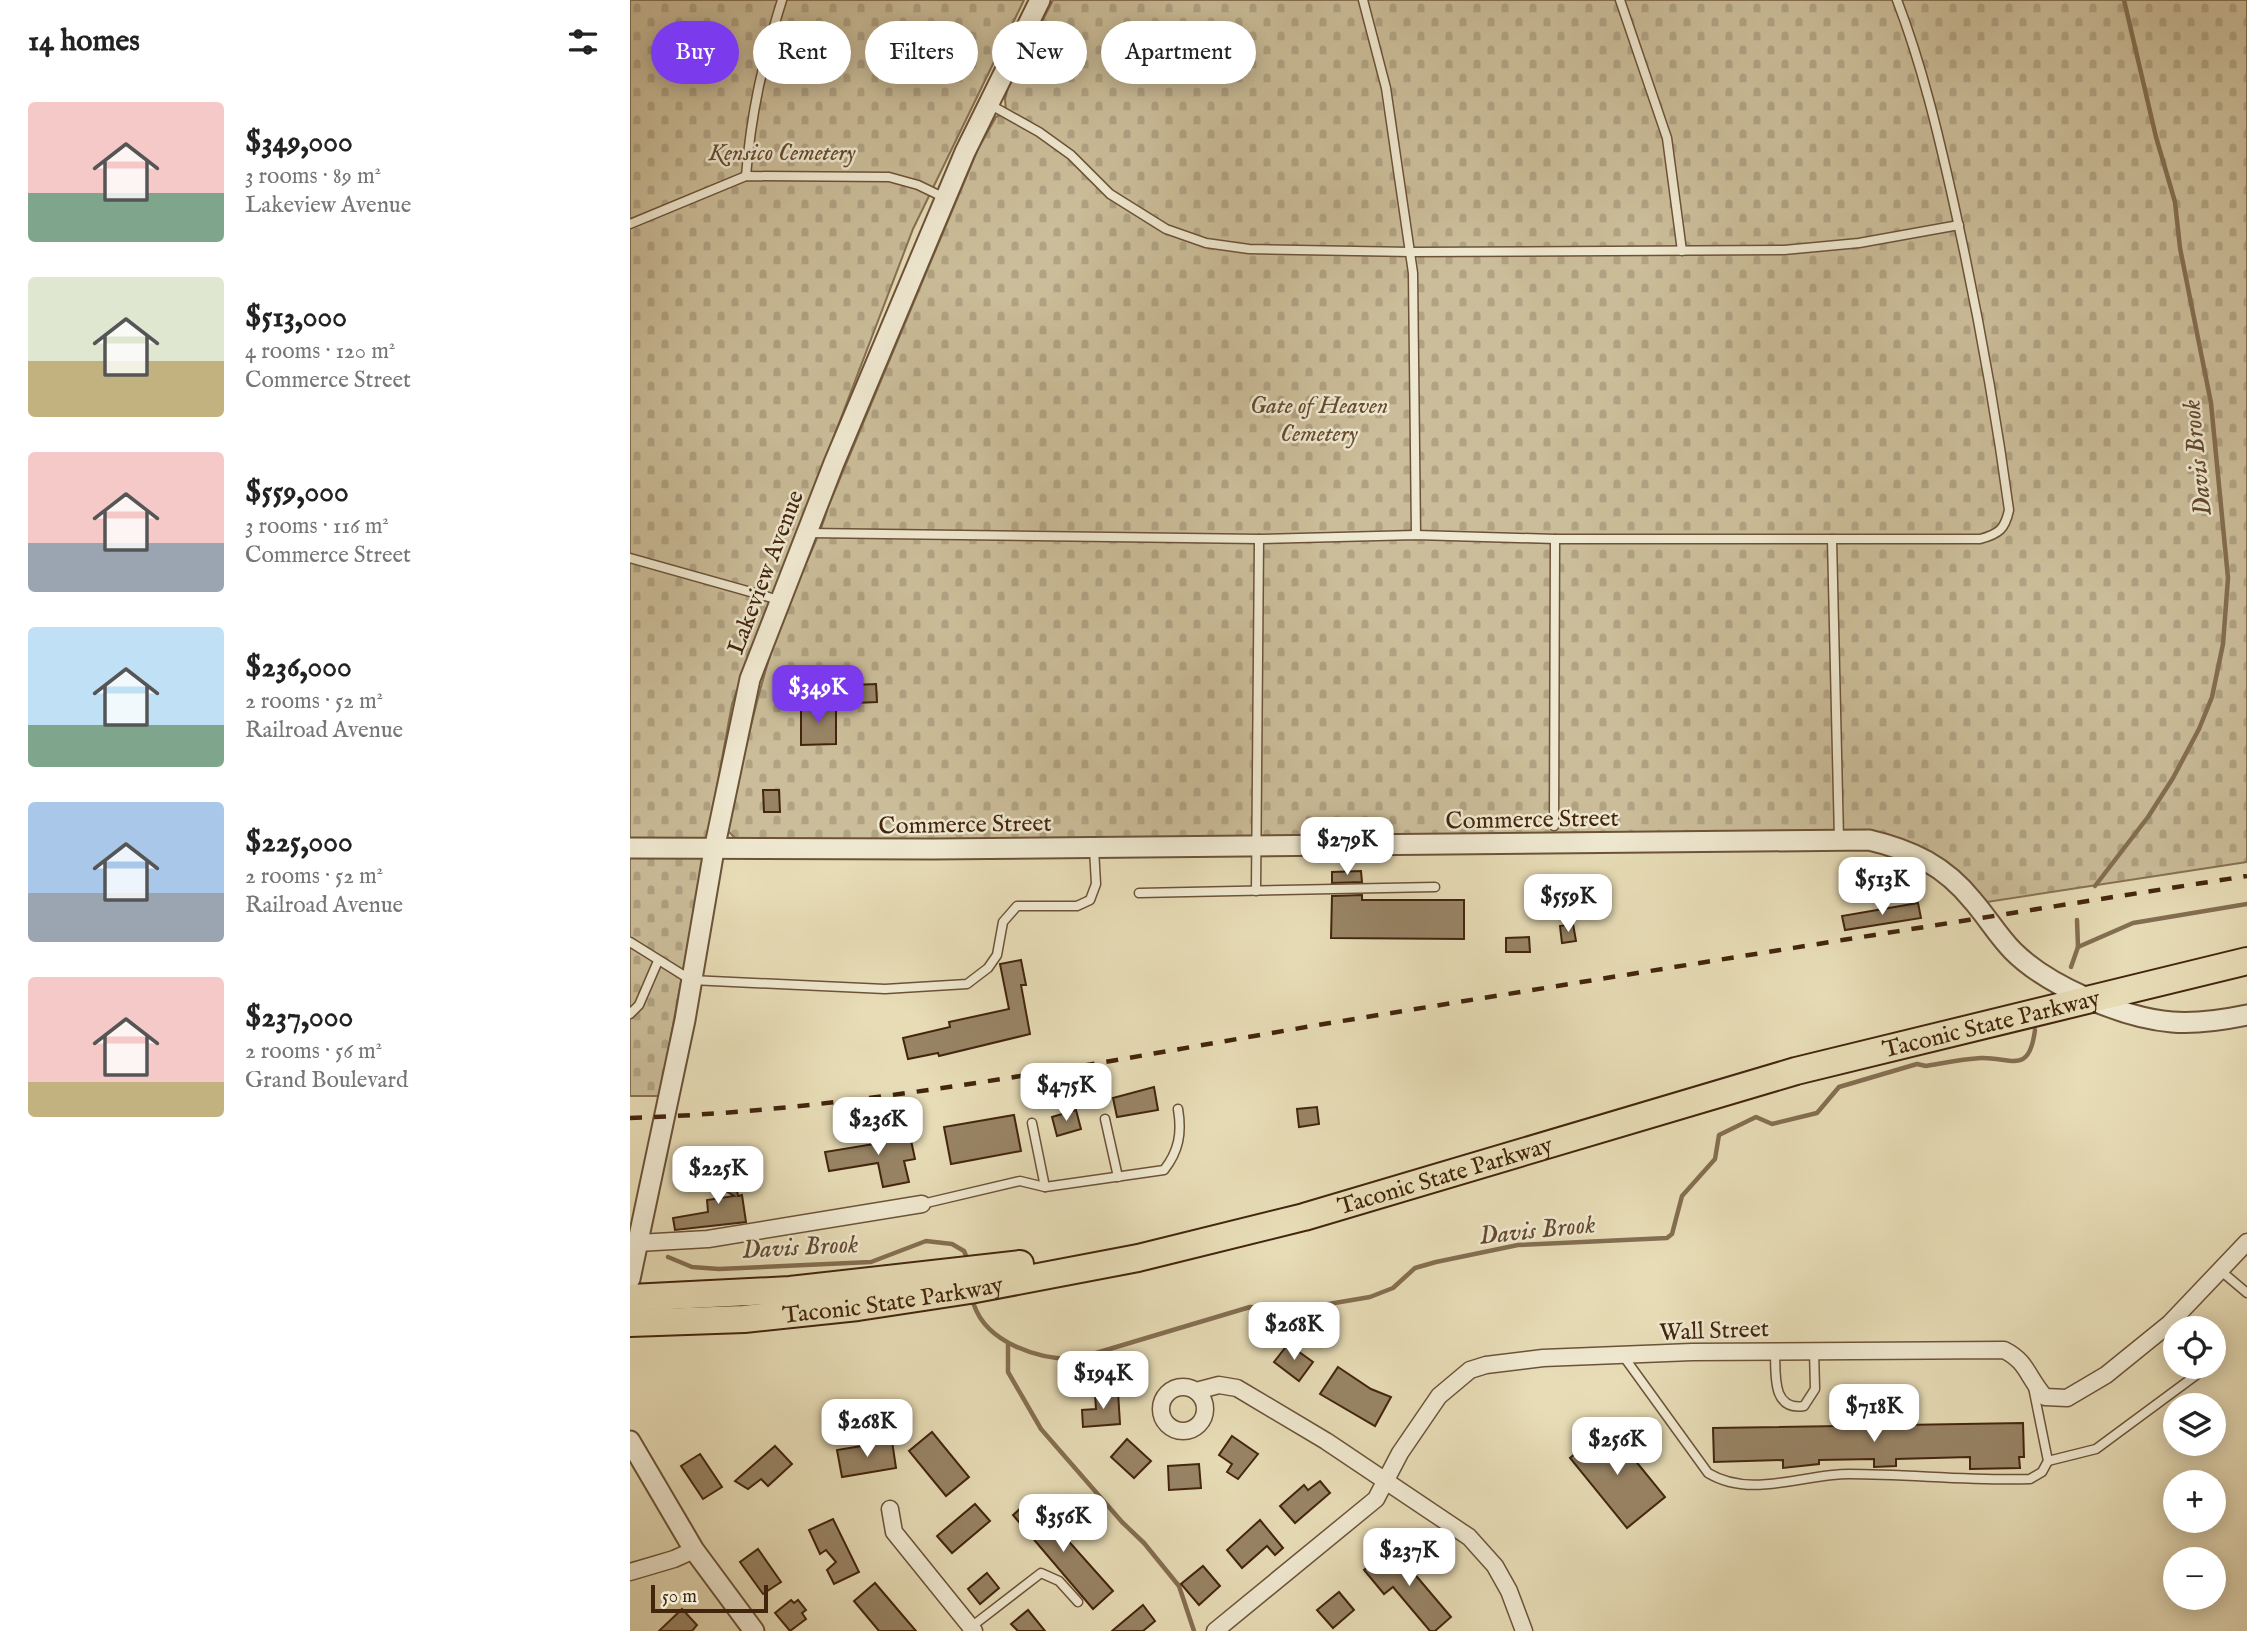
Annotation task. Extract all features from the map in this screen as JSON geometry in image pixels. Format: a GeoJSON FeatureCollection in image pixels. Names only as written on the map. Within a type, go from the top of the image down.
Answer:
{"type":"FeatureCollection","features":[{"type":"Feature","properties":{"kind":"highway","name":"Taconic State Parkway"},"geometry":{"type":"LineString","coordinates":[[630,1298],[734,1295],[902,1280],[1015,1265],[1128,1244],[1292,1203],[1784,1057],[2247,944]]}},
{"type":"Feature","properties":{"kind":"highway","name":"Taconic State Parkway"},"geometry":{"type":"LineString","coordinates":[[630,1323],[744,1319],[858,1307],[970,1290],[1149,1256],[1304,1217],[1796,1071],[2247,961]]}},
{"type":"Feature","properties":{"kind":"street","name":"Lakeview Avenue"},"geometry":{"type":"LineString","coordinates":[[630,1279],[636,1236],[685,1020],[713,850],[747,692],[779,600],[945,198],[987,103],[1040,0]]}},
{"type":"Feature","properties":{"kind":"street","name":"Commerce Street"},"geometry":{"type":"LineString","coordinates":[[630,848],[713,850],[1256,846],[1839,839],[1888,845],[1928,861],[1965,891],[2021,959],[2066,987],[2137,1015],[2173,1022],[2202,1022],[2247,1015]]}},
{"type":"Feature","properties":{"kind":"street"},"geometry":{"type":"LineString","coordinates":[[636,1236],[708,1239],[922,1204]]}},
{"type":"Feature","properties":{"kind":"street","name":"Wall Street"},"geometry":{"type":"LineString","coordinates":[[1215,1631],[1377,1499],[1400,1453],[1439,1396],[1470,1370],[1486,1365],[1543,1358],[1814,1350],[2004,1350],[2021,1359],[2031,1381],[2046,1397],[2067,1398],[2106,1375],[2169,1324],[2247,1242]]}},
{"type":"Feature","properties":{"kind":"street"},"geometry":{"type":"LineString","coordinates":[[1196,1391],[1219,1385],[1237,1388],[1388,1481],[1469,1537],[1483,1551],[1509,1591],[1524,1631]]}},
{"type":"Feature","properties":{"kind":"street"},"geometry":{"type":"LineString","coordinates":[[630,1441],[694,1550],[754,1631]]}},
{"type":"Feature","properties":{"kind":"street"},"geometry":{"type":"LineString","coordinates":[[890,1509],[894,1532],[973,1629]]}},
{"type":"Feature","properties":{"kind":"street"},"geometry":{"type":"LineString","coordinates":[[630,1572],[694,1550]]}},
{"type":"Feature","properties":{"kind":"lane"},"geometry":{"type":"LineString","coordinates":[[746,176],[751,122],[761,67],[782,0]]}},
{"type":"Feature","properties":{"kind":"lane"},"geometry":{"type":"LineString","coordinates":[[1363,0],[1386,88],[1411,252],[1416,402],[1416,535]]}},
{"type":"Feature","properties":{"kind":"lane"},"geometry":{"type":"LineString","coordinates":[[1620,0],[1667,138],[1682,251]]}},
{"type":"Feature","properties":{"kind":"lane"},"geometry":{"type":"LineString","coordinates":[[806,533],[1259,538],[1416,535],[1555,539],[1832,540],[1980,539],[1997,535],[2007,523],[2010,510],[1977,312],[1959,225],[1923,79],[1898,0]]}},
{"type":"Feature","properties":{"kind":"lane"},"geometry":{"type":"LineString","coordinates":[[987,103],[1039,132],[1072,155],[1110,194],[1166,229],[1206,243],[1249,249],[1411,252],[1784,250],[1859,243],[1959,225]]}},
{"type":"Feature","properties":{"kind":"lane"},"geometry":{"type":"LineString","coordinates":[[630,224],[746,176],[889,177],[918,185],[945,198]]}},
{"type":"Feature","properties":{"kind":"lane"},"geometry":{"type":"LineString","coordinates":[[1256,891],[1259,538]]}},
{"type":"Feature","properties":{"kind":"lane"},"geometry":{"type":"LineString","coordinates":[[1555,539],[1555,826]]}},
{"type":"Feature","properties":{"kind":"lane"},"geometry":{"type":"LineString","coordinates":[[1832,540],[1839,839]]}},
{"type":"Feature","properties":{"kind":"lane"},"geometry":{"type":"LineString","coordinates":[[630,558],[779,600]]}},
{"type":"Feature","properties":{"kind":"lane"},"geometry":{"type":"LineString","coordinates":[[630,942],[691,980],[885,989],[967,984],[988,968],[997,955],[1003,922],[1017,906],[1077,906],[1090,900],[1096,884],[1094,846]]}},
{"type":"Feature","properties":{"kind":"lane"},"geometry":{"type":"LineString","coordinates":[[1139,893],[1435,887]]}},
{"type":"Feature","properties":{"kind":"lane"},"geometry":{"type":"LineString","coordinates":[[630,1014],[639,1005],[658,961]]}},
{"type":"Feature","properties":{"kind":"lane"},"geometry":{"type":"LineString","coordinates":[[922,1204],[1020,1181],[1045,1187],[1164,1171],[1172,1160],[1182,1132],[1178,1109]]}},
{"type":"Feature","properties":{"kind":"lane"},"geometry":{"type":"LineString","coordinates":[[1105,1119],[1118,1177]]}},
{"type":"Feature","properties":{"kind":"lane"},"geometry":{"type":"LineString","coordinates":[[1032,1123],[1045,1187]]}},
{"type":"Feature","properties":{"kind":"lane"},"geometry":{"type":"LineString","coordinates":[[2221,1271],[2247,1293]]}},
{"type":"Feature","properties":{"kind":"lane"},"geometry":{"type":"LineString","coordinates":[[1775,1351],[1778,1394],[1784,1404],[1793,1407],[1804,1406],[1815,1389],[1814,1350]]}},
{"type":"Feature","properties":{"kind":"lane"},"geometry":{"type":"LineString","coordinates":[[1624,1357],[1708,1474],[1723,1482],[1759,1485],[1845,1474],[2030,1479],[2042,1472],[2048,1461],[2031,1381]]}},
{"type":"Feature","properties":{"kind":"lane"},"geometry":{"type":"LineString","coordinates":[[2048,1461],[2096,1449],[2191,1379]]}},
{"type":"Feature","properties":{"kind":"lane"},"geometry":{"type":"LineString","coordinates":[[973,1629],[1041,1573],[1059,1581],[1078,1602]]}},
{"type":"Feature","properties":{"kind":"green space","name":"Kensico Cemetery"},"geometry":{"type":"Polygon","coordinates":[[[630,0],[1024,0],[1014,21],[992,21],[992,66],[913,229],[732,704],[660,1096],[630,1096],[630,0]]]}},
{"type":"Feature","properties":{"kind":"green space","name":"Gate of Heaven Cemetery"},"geometry":{"type":"Polygon","coordinates":[[[1053,0],[2247,0],[2247,862],[1987,902],[1964,879],[1939,860],[1913,845],[1882,834],[969,842],[738,841],[728,831],[745,749],[774,643],[788,603],[819,535],[828,507],[978,149],[996,117],[1006,112],[1005,99],[1010,84],[1087,84],[1087,21],[1042,21],[1053,0]]]}},
{"type":"Feature","properties":{"kind":"building"},"geometry":{"type":"Polygon","coordinates":[[[876,684],[877,702],[855,703],[854,685],[876,684]]]}},
{"type":"Feature","properties":{"kind":"building"},"geometry":{"type":"Polygon","coordinates":[[[830,704],[830,709],[836,709],[836,744],[801,745],[801,705],[830,704]]]}},
{"type":"Feature","properties":{"kind":"building"},"geometry":{"type":"Polygon","coordinates":[[[763,790],[779,790],[780,812],[764,812],[763,790]]]}},
{"type":"Feature","properties":{"kind":"building"},"geometry":{"type":"Polygon","coordinates":[[[1361,871],[1362,882],[1332,883],[1332,872],[1361,871]]]}},
{"type":"Feature","properties":{"kind":"building"},"geometry":{"type":"Polygon","coordinates":[[[1362,895],[1362,900],[1464,900],[1464,939],[1331,938],[1332,896],[1362,895]]]}},
{"type":"Feature","properties":{"kind":"building"},"geometry":{"type":"Polygon","coordinates":[[[1918,903],[1921,918],[1845,930],[1842,916],[1918,903]]]}},
{"type":"Feature","properties":{"kind":"building"},"geometry":{"type":"Polygon","coordinates":[[[1573,924],[1576,941],[1562,943],[1560,926],[1573,924]]]}},
{"type":"Feature","properties":{"kind":"building"},"geometry":{"type":"Polygon","coordinates":[[[1529,937],[1530,952],[1506,952],[1506,938],[1529,937]]]}},
{"type":"Feature","properties":{"kind":"building"},"geometry":{"type":"Polygon","coordinates":[[[1021,960],[1026,985],[1021,985],[1030,1034],[939,1056],[938,1053],[908,1059],[903,1038],[950,1027],[949,1022],[1009,1009],[1000,964],[1021,960]]]}},
{"type":"Feature","properties":{"kind":"building"},"geometry":{"type":"Polygon","coordinates":[[[1154,1087],[1158,1110],[1117,1117],[1113,1098],[1154,1087]]]}},
{"type":"Feature","properties":{"kind":"building"},"geometry":{"type":"Polygon","coordinates":[[[1317,1107],[1319,1124],[1299,1127],[1297,1109],[1317,1107]]]}},
{"type":"Feature","properties":{"kind":"building"},"geometry":{"type":"Polygon","coordinates":[[[1076,1110],[1081,1129],[1057,1136],[1052,1117],[1076,1110]]]}},
{"type":"Feature","properties":{"kind":"building"},"geometry":{"type":"Polygon","coordinates":[[[1014,1115],[1021,1151],[951,1164],[944,1127],[1014,1115]]]}},
{"type":"Feature","properties":{"kind":"building"},"geometry":{"type":"Polygon","coordinates":[[[909,1131],[915,1159],[904,1161],[909,1182],[883,1187],[878,1163],[829,1171],[825,1152],[874,1144],[873,1138],[909,1131]]]}},
{"type":"Feature","properties":{"kind":"building"},"geometry":{"type":"Polygon","coordinates":[[[733,1167],[738,1196],[742,1195],[746,1222],[675,1230],[673,1218],[708,1212],[707,1200],[734,1196],[714,1184],[712,1170],[733,1167]]]}},
{"type":"Feature","properties":{"kind":"building"},"geometry":{"type":"Polygon","coordinates":[[[1288,1344],[1313,1362],[1299,1381],[1274,1362],[1288,1344]]]}},
{"type":"Feature","properties":{"kind":"building"},"geometry":{"type":"Polygon","coordinates":[[[1338,1367],[1371,1389],[1391,1397],[1375,1426],[1320,1394],[1338,1367]]]}},
{"type":"Feature","properties":{"kind":"building"},"geometry":{"type":"Polygon","coordinates":[[[1118,1392],[1120,1424],[1083,1427],[1082,1410],[1096,1409],[1095,1394],[1118,1392]]]}},
{"type":"Feature","properties":{"kind":"building"},"geometry":{"type":"Polygon","coordinates":[[[2023,1423],[2024,1457],[2019,1457],[2020,1468],[1970,1469],[1970,1457],[1896,1459],[1896,1466],[1874,1467],[1874,1459],[1819,1460],[1819,1464],[1783,1468],[1783,1460],[1714,1462],[1713,1428],[2023,1423]]]}},
{"type":"Feature","properties":{"kind":"building"},"geometry":{"type":"Polygon","coordinates":[[[1608,1427],[1665,1497],[1627,1528],[1570,1458],[1608,1427]]]}},
{"type":"Feature","properties":{"kind":"building"},"geometry":{"type":"Polygon","coordinates":[[[932,1432],[969,1477],[946,1496],[909,1451],[932,1432]]]}},
{"type":"Feature","properties":{"kind":"building"},"geometry":{"type":"Polygon","coordinates":[[[1232,1436],[1258,1454],[1238,1479],[1227,1472],[1232,1464],[1219,1455],[1232,1436]]]}},
{"type":"Feature","properties":{"kind":"building"},"geometry":{"type":"Polygon","coordinates":[[[1127,1439],[1151,1461],[1134,1478],[1111,1457],[1127,1439]]]}},
{"type":"Feature","properties":{"kind":"building"},"geometry":{"type":"Polygon","coordinates":[[[892,1441],[896,1468],[842,1477],[837,1450],[892,1441]]]}},
{"type":"Feature","properties":{"kind":"building"},"geometry":{"type":"Polygon","coordinates":[[[775,1446],[792,1464],[768,1486],[761,1479],[748,1489],[735,1481],[775,1446]]]}},
{"type":"Feature","properties":{"kind":"building"},"geometry":{"type":"Polygon","coordinates":[[[700,1454],[722,1487],[703,1499],[681,1466],[700,1454]]]}},
{"type":"Feature","properties":{"kind":"building"},"geometry":{"type":"Polygon","coordinates":[[[1199,1464],[1201,1488],[1169,1490],[1168,1466],[1199,1464]]]}},
{"type":"Feature","properties":{"kind":"building"},"geometry":{"type":"Polygon","coordinates":[[[1320,1481],[1330,1493],[1295,1523],[1280,1506],[1304,1485],[1308,1490],[1320,1481]]]}},
{"type":"Feature","properties":{"kind":"building"},"geometry":{"type":"Polygon","coordinates":[[[1031,1499],[1113,1591],[1093,1609],[1013,1515],[1031,1499]]]}},
{"type":"Feature","properties":{"kind":"building"},"geometry":{"type":"Polygon","coordinates":[[[975,1504],[990,1521],[952,1553],[937,1536],[975,1504]]]}},
{"type":"Feature","properties":{"kind":"building"},"geometry":{"type":"Polygon","coordinates":[[[833,1519],[859,1572],[834,1584],[827,1570],[836,1562],[826,1550],[820,1554],[809,1530],[833,1519]]]}},
{"type":"Feature","properties":{"kind":"building"},"geometry":{"type":"Polygon","coordinates":[[[1260,1520],[1283,1548],[1275,1555],[1267,1546],[1242,1568],[1227,1550],[1260,1520]]]}},
{"type":"Feature","properties":{"kind":"building"},"geometry":{"type":"Polygon","coordinates":[[[1404,1547],[1419,1565],[1412,1571],[1451,1617],[1435,1631],[1430,1631],[1393,1587],[1384,1594],[1364,1570],[1378,1559],[1383,1565],[1404,1547]]]}},
{"type":"Feature","properties":{"kind":"building"},"geometry":{"type":"Polygon","coordinates":[[[758,1549],[781,1582],[763,1594],[740,1562],[758,1549]]]}},
{"type":"Feature","properties":{"kind":"building"},"geometry":{"type":"Polygon","coordinates":[[[1203,1566],[1220,1586],[1199,1605],[1181,1584],[1203,1566]]]}},
{"type":"Feature","properties":{"kind":"building"},"geometry":{"type":"Polygon","coordinates":[[[987,1573],[999,1588],[980,1604],[968,1589],[987,1573]]]}},
{"type":"Feature","properties":{"kind":"building"},"geometry":{"type":"Polygon","coordinates":[[[875,1583],[916,1631],[879,1631],[854,1601],[875,1583]]]}},
{"type":"Feature","properties":{"kind":"building"},"geometry":{"type":"Polygon","coordinates":[[[1339,1592],[1354,1610],[1333,1628],[1317,1610],[1339,1592]]]}},
{"type":"Feature","properties":{"kind":"building"},"geometry":{"type":"Polygon","coordinates":[[[791,1600],[794,1603],[798,1600],[806,1610],[802,1613],[806,1619],[790,1631],[775,1613],[791,1600]]]}},
{"type":"Feature","properties":{"kind":"building"},"geometry":{"type":"Polygon","coordinates":[[[1143,1605],[1155,1621],[1143,1631],[1112,1631],[1143,1605]]]}},
{"type":"Feature","properties":{"kind":"building"},"geometry":{"type":"Polygon","coordinates":[[[682,1609],[697,1625],[692,1631],[659,1631],[682,1609]]]}},
{"type":"Feature","properties":{"kind":"building"},"geometry":{"type":"Polygon","coordinates":[[[1028,1610],[1045,1631],[1018,1631],[1011,1624],[1028,1610]]]}},
{"type":"Feature","properties":{"kind":"waterway","name":"Davis Brook"},"geometry":{"type":"LineString","coordinates":[[2095,886],[2148,817],[2199,729],[2212,697],[2223,644],[2228,578],[2211,403],[2180,248],[2175,202],[2156,137],[2124,0]]}},
{"type":"Feature","properties":{"kind":"waterway"},"geometry":{"type":"LineString","coordinates":[[2078,947],[2133,923],[2247,904]]}},
{"type":"Feature","properties":{"kind":"waterway","name":"Davis Brook"},"geometry":{"type":"LineString","coordinates":[[2071,967],[2078,947],[2077,920]]}},
{"type":"Feature","properties":{"kind":"waterway","name":"Davis Brook"},"geometry":{"type":"LineString","coordinates":[[974,1305],[990,1330],[1016,1347],[1046,1356],[1076,1359],[1250,1307],[1299,1309],[1370,1297],[1393,1288],[1415,1268],[1518,1245],[1667,1238],[1672,1234],[1682,1196],[1715,1159],[1719,1135],[1756,1117],[1772,1124],[1817,1113],[1839,1087],[1917,1064],[1926,1066],[1981,1058],[2017,1061],[2028,1054],[2035,1030]]}},
{"type":"Feature","properties":{"kind":"waterway","name":"Davis Brook"},"geometry":{"type":"LineString","coordinates":[[668,1257],[692,1267],[719,1269],[871,1262],[926,1241],[952,1244],[964,1251],[967,1258]]}},
{"type":"Feature","properties":{"kind":"waterway"},"geometry":{"type":"LineString","coordinates":[[1008,1344],[1008,1372],[1041,1429],[1122,1522],[1144,1543],[1179,1586],[1194,1631]]}},
{"type":"Feature","properties":{"kind":"railway"},"geometry":{"type":"LineString","coordinates":[[630,1118],[806,1105],[982,1082],[1444,1004],[2247,876]]}}]}
